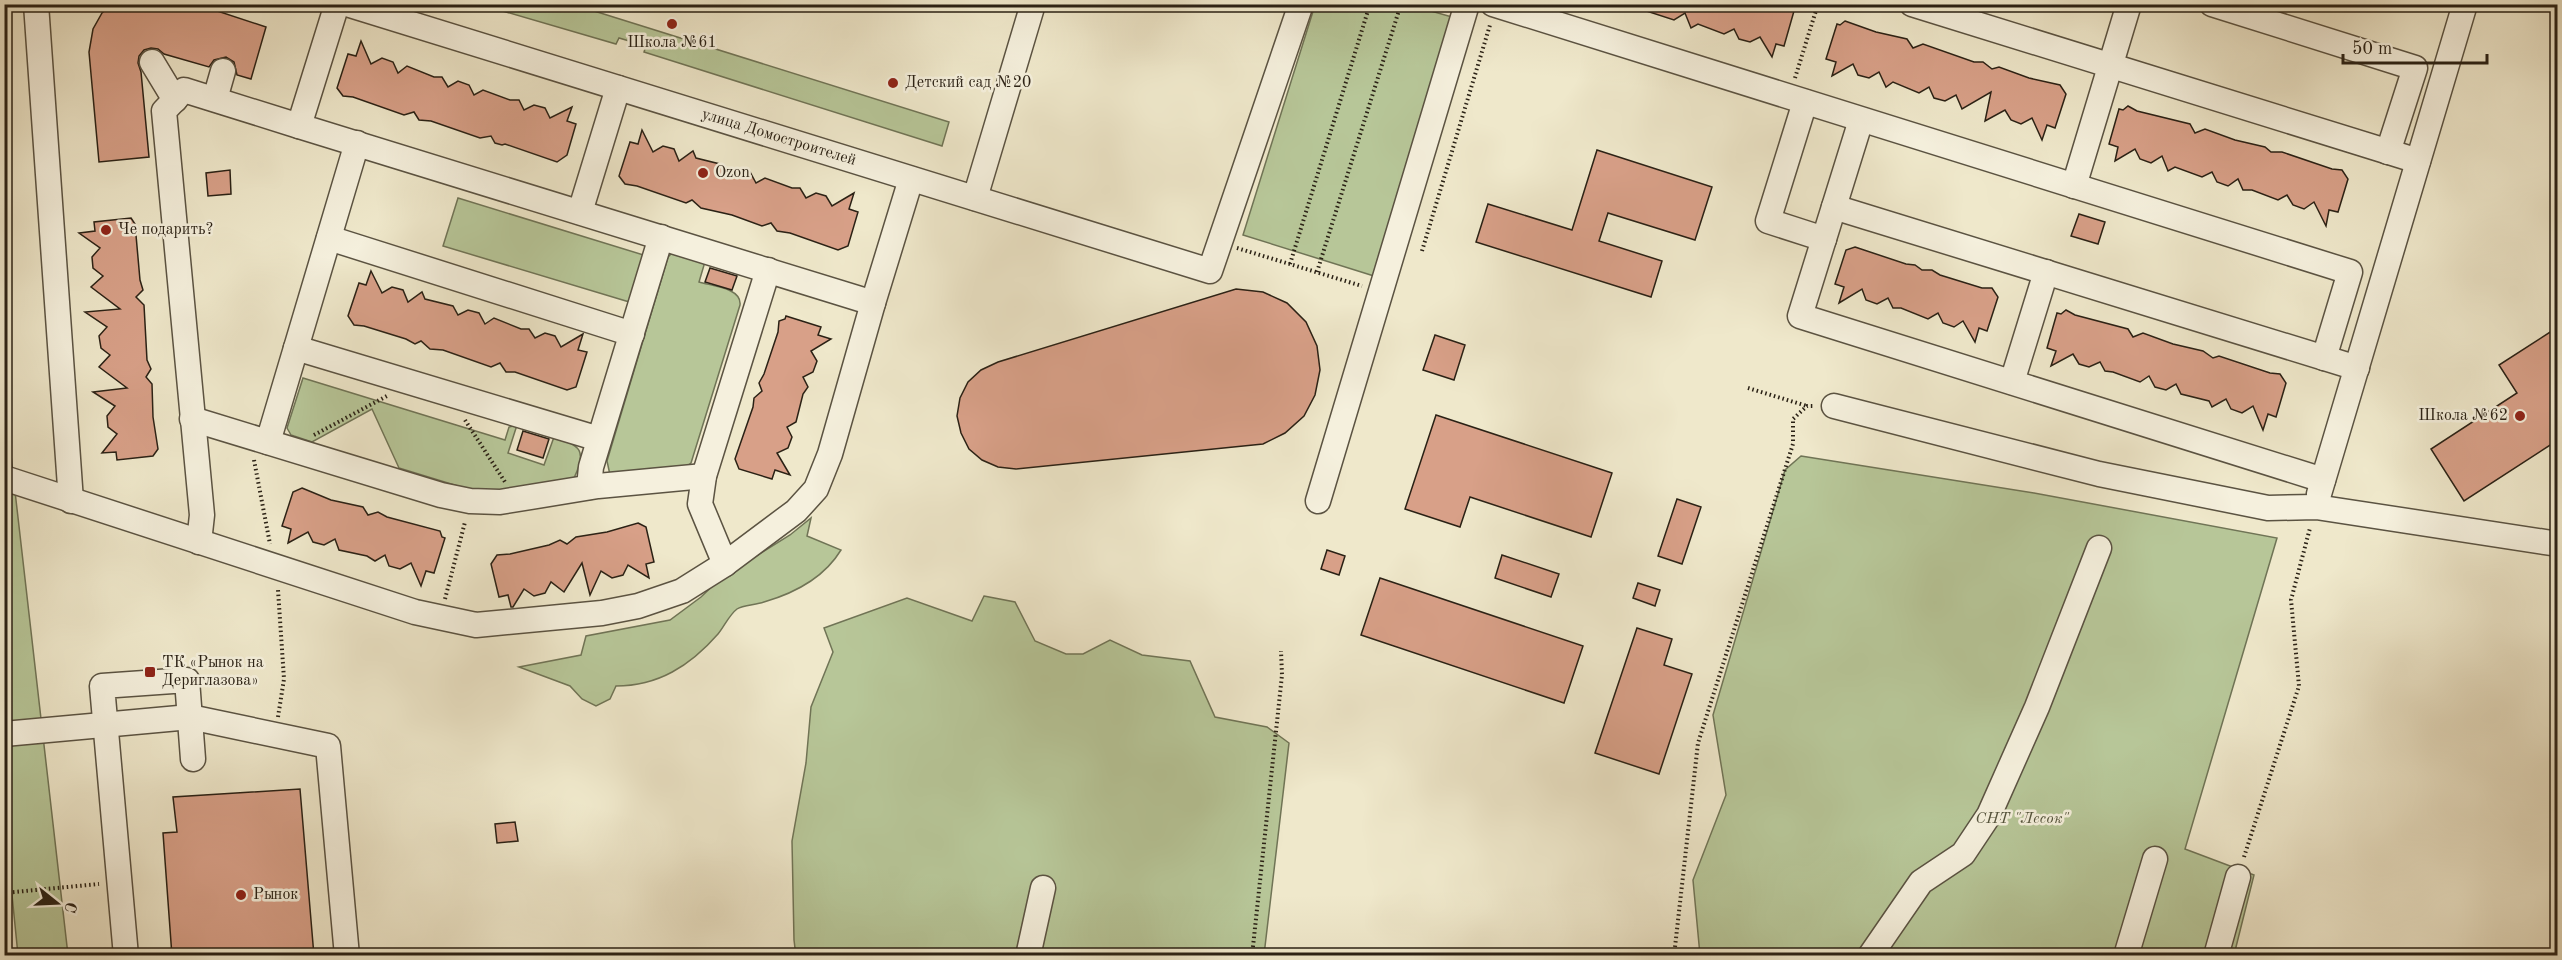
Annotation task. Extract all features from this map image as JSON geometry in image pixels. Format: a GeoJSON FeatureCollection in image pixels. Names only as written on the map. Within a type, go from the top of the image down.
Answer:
{"type":"FeatureCollection","features":[{"type":"Feature","properties":{"kind":"street"},"geometry":{"type":"LineString","coordinates":[[36,4],[71,501]]}},
{"type":"Feature","properties":{"kind":"street"},"geometry":{"type":"LineString","coordinates":[[299,126],[337,4]]}},
{"type":"Feature","properties":{"kind":"street","name":"улица Домостроителей"},"geometry":{"type":"LineString","coordinates":[[347,4],[374,9],[618,88],[1210,271],[1219,242]]}},
{"type":"Feature","properties":{"kind":"street"},"geometry":{"type":"LineString","coordinates":[[975,198],[1033,4]]}},
{"type":"Feature","properties":{"kind":"street"},"geometry":{"type":"LineString","coordinates":[[1219,242],[1301,4]]}},
{"type":"Feature","properties":{"kind":"street"},"geometry":{"type":"LineString","coordinates":[[1318,501],[1467,4]]}},
{"type":"Feature","properties":{"kind":"street"},"geometry":{"type":"LineString","coordinates":[[1912,4],[2418,161]]}},
{"type":"Feature","properties":{"kind":"street"},"geometry":{"type":"LineString","coordinates":[[2074,186],[2130,4]]}},
{"type":"Feature","properties":{"kind":"street"},"geometry":{"type":"LineString","coordinates":[[2212,4],[2415,68],[2388,152]]}},
{"type":"Feature","properties":{"kind":"street"},"geometry":{"type":"LineString","coordinates":[[2316,507],[2465,4]]}},
{"type":"Feature","properties":{"kind":"street"},"geometry":{"type":"LineString","coordinates":[[1494,6],[2350,272],[2324,358]]}},
{"type":"Feature","properties":{"kind":"street"},"geometry":{"type":"LineString","coordinates":[[152,62],[175,100]]}},
{"type":"Feature","properties":{"kind":"street"},"geometry":{"type":"LineString","coordinates":[[215,99],[223,71]]}},
{"type":"Feature","properties":{"kind":"street"},"geometry":{"type":"LineString","coordinates":[[580,212],[618,88]]}},
{"type":"Feature","properties":{"kind":"street"},"geometry":{"type":"LineString","coordinates":[[199,542],[202,515],[192,419],[156,134],[164,111],[184,90],[873,303]]}},
{"type":"Feature","properties":{"kind":"street"},"geometry":{"type":"LineString","coordinates":[[1797,100],[1768,221],[1824,239]]}},
{"type":"Feature","properties":{"kind":"street"},"geometry":{"type":"LineString","coordinates":[[1861,120],[1800,316],[2323,480]]}},
{"type":"Feature","properties":{"kind":"street"},"geometry":{"type":"LineString","coordinates":[[279,445],[296,348],[357,143]]}},
{"type":"Feature","properties":{"kind":"street"},"geometry":{"type":"LineString","coordinates":[[4,477],[71,501],[416,612],[476,625],[602,613],[638,606],[682,591],[725,564],[796,511],[816,489],[830,454],[911,179]]}},
{"type":"Feature","properties":{"kind":"street"},"geometry":{"type":"LineString","coordinates":[[1834,207],[2357,368]]}},
{"type":"Feature","properties":{"kind":"street"},"geometry":{"type":"LineString","coordinates":[[589,487],[591,467],[599,439],[661,237]]}},
{"type":"Feature","properties":{"kind":"street"},"geometry":{"type":"LineString","coordinates":[[329,238],[632,334]]}},
{"type":"Feature","properties":{"kind":"street"},"geometry":{"type":"LineString","coordinates":[[725,564],[700,504],[704,476],[768,270]]}},
{"type":"Feature","properties":{"kind":"street"},"geometry":{"type":"LineString","coordinates":[[2012,382],[2046,272]]}},
{"type":"Feature","properties":{"kind":"street"},"geometry":{"type":"LineString","coordinates":[[296,348],[599,439]]}},
{"type":"Feature","properties":{"kind":"street"},"geometry":{"type":"LineString","coordinates":[[1834,406],[2099,474],[2268,508],[2316,507],[2558,544]]}},
{"type":"Feature","properties":{"kind":"street"},"geometry":{"type":"LineString","coordinates":[[192,419],[441,495],[470,501],[500,502],[589,487],[704,476]]}},
{"type":"Feature","properties":{"kind":"street"},"geometry":{"type":"LineString","coordinates":[[1870,956],[1921,882],[1963,854],[1989,815],[2037,707],[2099,548]]}},
{"type":"Feature","properties":{"kind":"street"},"geometry":{"type":"LineString","coordinates":[[126,956],[102,686],[187,680],[193,759]]}},
{"type":"Feature","properties":{"kind":"street"},"geometry":{"type":"LineString","coordinates":[[4,734],[190,717],[328,746],[347,956]]}},
{"type":"Feature","properties":{"kind":"street"},"geometry":{"type":"LineString","coordinates":[[2126,956],[2155,859]]}},
{"type":"Feature","properties":{"kind":"street"},"geometry":{"type":"LineString","coordinates":[[2216,956],[2238,877]]}},
{"type":"Feature","properties":{"kind":"street"},"geometry":{"type":"LineString","coordinates":[[1029,956],[1043,888]]}},
{"type":"Feature","properties":{"kind":"path"},"geometry":{"type":"LineString","coordinates":[[1290,264],[1370,4]]}},
{"type":"Feature","properties":{"kind":"path"},"geometry":{"type":"LineString","coordinates":[[1317,272],[1401,4]]}},
{"type":"Feature","properties":{"kind":"path"},"geometry":{"type":"LineString","coordinates":[[1797,100],[1818,4]]}},
{"type":"Feature","properties":{"kind":"path"},"geometry":{"type":"LineString","coordinates":[[1422,251],[1494,6]]}},
{"type":"Feature","properties":{"kind":"path"},"geometry":{"type":"LineString","coordinates":[[1219,242],[1382,292]]}},
{"type":"Feature","properties":{"kind":"path"},"geometry":{"type":"LineString","coordinates":[[279,445],[412,383]]}},
{"type":"Feature","properties":{"kind":"path"},"geometry":{"type":"LineString","coordinates":[[1748,388],[1807,406],[1834,406]]}},
{"type":"Feature","properties":{"kind":"path"},"geometry":{"type":"LineString","coordinates":[[449,394],[515,499]]}},
{"type":"Feature","properties":{"kind":"path"},"geometry":{"type":"LineString","coordinates":[[1674,956],[1698,743],[1792,444],[1793,419],[1807,406]]}},
{"type":"Feature","properties":{"kind":"path"},"geometry":{"type":"LineString","coordinates":[[440,617],[470,501]]}},
{"type":"Feature","properties":{"kind":"path"},"geometry":{"type":"LineString","coordinates":[[2238,877],[2299,686],[2291,600],[2316,507]]}},
{"type":"Feature","properties":{"kind":"path"},"geometry":{"type":"LineString","coordinates":[[1252,956],[1282,675],[1281,651]]}},
{"type":"Feature","properties":{"kind":"path"},"geometry":{"type":"LineString","coordinates":[[4,893],[119,882]]}},
{"type":"Feature","properties":{"kind":"green space"},"geometry":{"type":"Polygon","coordinates":[[[482,5],[575,5],[949,122],[942,146],[644,52],[646,46],[619,38],[616,44],[482,5]]]}},
{"type":"Feature","properties":{"kind":"green space"},"geometry":{"type":"Polygon","coordinates":[[[1315,5],[1410,5],[1452,17],[1374,276],[1243,235],[1315,5]]]}},
{"type":"Feature","properties":{"kind":"green space"},"geometry":{"type":"Polygon","coordinates":[[[458,198],[650,257],[636,304],[443,246],[458,198]]]}},
{"type":"Feature","properties":{"kind":"green space"},"geometry":{"type":"Polygon","coordinates":[[[672,253],[707,255],[699,282],[731,291],[739,299],[740,305],[691,463],[687,466],[610,475],[607,461],[668,257],[672,253]]]}},
{"type":"Feature","properties":{"kind":"green space"},"geometry":{"type":"Polygon","coordinates":[[[303,378],[505,440],[509,427],[517,425],[508,453],[544,465],[554,437],[576,446],[579,450],[581,455],[578,469],[574,478],[487,495],[399,468],[372,409],[312,442],[291,435],[287,428],[303,378]]]}},
{"type":"Feature","properties":{"kind":"green space"},"geometry":{"type":"Polygon","coordinates":[[[4,383],[68,955],[18,955],[4,815],[4,383]]]}},
{"type":"Feature","properties":{"kind":"green space","name":"СНТ \"Лесок\""},"geometry":{"type":"Polygon","coordinates":[[[1801,456],[2034,493],[2277,538],[2185,849],[2254,875],[2234,955],[1700,955],[1693,880],[1726,795],[1713,715],[1785,470],[1801,456]]]}},
{"type":"Feature","properties":{"kind":"green space"},"geometry":{"type":"Polygon","coordinates":[[[811,518],[807,536],[841,550],[826,569],[798,589],[737,609],[718,634],[696,656],[672,672],[646,682],[616,686],[610,699],[596,706],[582,699],[570,686],[519,667],[581,655],[586,636],[670,620],[701,597],[721,578],[790,535],[811,518]]]}},
{"type":"Feature","properties":{"kind":"green space"},"geometry":{"type":"Polygon","coordinates":[[[984,596],[1015,602],[1035,641],[1066,654],[1083,654],[1110,640],[1142,655],[1190,661],[1215,717],[1267,727],[1289,743],[1264,955],[796,956],[792,841],[806,763],[811,707],[833,652],[824,628],[907,598],[972,621],[984,596]]]}},
{"type":"Feature","properties":{"kind":"building"},"geometry":{"type":"Polygon","coordinates":[[[112,4],[196,4],[266,27],[251,79],[237,75],[234,62],[226,57],[214,60],[209,67],[164,54],[158,49],[144,50],[139,56],[138,63],[141,72],[149,157],[99,162],[89,52],[93,29],[102,13],[112,4]]]}},
{"type":"Feature","properties":{"kind":"building"},"geometry":{"type":"Polygon","coordinates":[[[1637,4],[1790,4],[1791,10],[1794,11],[1784,46],[1776,44],[1772,57],[1760,37],[1750,42],[1739,39],[1734,29],[1724,34],[1698,24],[1691,28],[1685,13],[1674,20],[1637,8],[1637,4]]]}},
{"type":"Feature","properties":{"kind":"building"},"geometry":{"type":"Polygon","coordinates":[[[1845,21],[1876,32],[1907,39],[1913,48],[1923,44],[1974,62],[1983,62],[1992,69],[1999,67],[2029,78],[2060,85],[2066,94],[2055,128],[2047,125],[2042,140],[2032,118],[2021,124],[2011,120],[2005,110],[1985,121],[1991,92],[1962,109],[1956,95],[1945,101],[1934,98],[1929,87],[1919,93],[1893,82],[1886,87],[1879,72],[1869,78],[1858,75],[1853,64],[1832,76],[1836,62],[1826,59],[1837,24],[1840,25],[1845,21]]]}},
{"type":"Feature","properties":{"kind":"building"},"geometry":{"type":"Polygon","coordinates":[[[361,41],[371,64],[382,58],[393,62],[398,73],[407,66],[434,77],[442,77],[448,87],[458,81],[469,85],[474,95],[483,90],[510,100],[519,100],[524,110],[534,105],[545,108],[550,118],[572,107],[567,121],[576,124],[567,155],[557,162],[505,144],[495,143],[491,136],[480,138],[431,121],[419,120],[414,112],[404,115],[353,97],[343,96],[337,88],[348,54],[356,56],[361,41]]]}},
{"type":"Feature","properties":{"kind":"building"},"geometry":{"type":"Polygon","coordinates":[[[2128,106],[2137,111],[2190,124],[2195,133],[2205,129],[2235,140],[2265,147],[2271,152],[2282,152],[2332,169],[2342,170],[2348,179],[2338,212],[2329,210],[2326,226],[2314,202],[2304,209],[2293,205],[2287,195],[2278,200],[2252,190],[2243,190],[2238,179],[2228,186],[2217,182],[2212,172],[2202,177],[2175,167],[2168,171],[2162,156],[2151,163],[2140,159],[2135,149],[2115,161],[2118,147],[2109,144],[2119,109],[2123,110],[2128,106]]]}},
{"type":"Feature","properties":{"kind":"building"},"geometry":{"type":"Polygon","coordinates":[[[642,130],[653,152],[663,146],[674,149],[679,161],[693,151],[696,158],[724,165],[730,174],[740,169],[750,172],[756,183],[765,178],[792,188],[800,188],[806,198],[816,193],[826,196],[832,206],[854,193],[849,209],[858,212],[848,246],[838,250],[790,233],[777,231],[771,223],[762,226],[732,215],[701,208],[692,200],[686,203],[625,184],[619,176],[630,142],[638,144],[642,130]]]}},
{"type":"Feature","properties":{"kind":"building"},"geometry":{"type":"Polygon","coordinates":[[[1597,150],[1712,187],[1695,240],[1608,213],[1599,241],[1662,261],[1651,297],[1476,242],[1488,204],[1572,230],[1597,150]]]}},
{"type":"Feature","properties":{"kind":"building"},"geometry":{"type":"Polygon","coordinates":[[[230,170],[231,194],[208,196],[206,173],[230,170]]]}},
{"type":"Feature","properties":{"kind":"building"},"geometry":{"type":"Polygon","coordinates":[[[2079,214],[2105,222],[2098,244],[2071,236],[2079,214]]]}},
{"type":"Feature","properties":{"kind":"building"},"geometry":{"type":"Polygon","coordinates":[[[131,218],[135,224],[143,290],[136,297],[144,305],[147,360],[151,369],[146,377],[152,384],[153,417],[158,449],[153,456],[117,460],[116,452],[102,453],[117,434],[108,427],[107,416],[115,406],[93,392],[127,388],[99,367],[110,355],[101,348],[99,336],[107,327],[85,312],[120,309],[91,287],[103,276],[93,268],[92,257],[100,248],[79,233],[95,231],[94,222],[131,218]]]}},
{"type":"Feature","properties":{"kind":"building"},"geometry":{"type":"Polygon","coordinates":[[[1855,247],[1982,288],[1992,288],[1998,297],[1987,331],[1979,328],[1975,342],[1963,321],[1954,327],[1943,323],[1938,313],[1928,319],[1901,308],[1893,308],[1888,298],[1877,304],[1866,300],[1862,289],[1839,303],[1844,287],[1835,284],[1846,250],[1855,247]]]}},
{"type":"Feature","properties":{"kind":"building"},"geometry":{"type":"Polygon","coordinates":[[[710,268],[737,276],[732,290],[705,282],[710,268]]]}},
{"type":"Feature","properties":{"kind":"building"},"geometry":{"type":"Polygon","coordinates":[[[371,271],[382,293],[392,287],[403,290],[408,302],[422,292],[425,299],[453,306],[458,315],[468,310],[479,313],[485,324],[494,318],[521,329],[529,329],[535,338],[545,333],[555,336],[561,347],[583,334],[578,350],[587,352],[576,387],[567,390],[515,372],[506,372],[500,363],[491,367],[443,350],[430,349],[421,341],[415,344],[406,339],[354,325],[348,316],[359,283],[366,285],[371,271]]]}},
{"type":"Feature","properties":{"kind":"building"},"geometry":{"type":"Polygon","coordinates":[[[1236,289],[1263,292],[1287,303],[1306,322],[1317,346],[1320,370],[1315,395],[1304,416],[1285,433],[1263,444],[1016,469],[998,467],[982,460],[969,449],[961,433],[957,416],[960,398],[968,382],[981,370],[998,362],[1236,289]]]}},
{"type":"Feature","properties":{"kind":"building"},"geometry":{"type":"Polygon","coordinates":[[[2066,310],[2075,315],[2128,329],[2133,337],[2143,333],[2173,344],[2203,351],[2213,358],[2219,356],[2270,373],[2280,374],[2286,383],[2276,417],[2268,414],[2263,430],[2253,406],[2242,413],[2231,409],[2226,399],[2212,407],[2209,401],[2181,394],[2176,384],[2166,390],[2155,387],[2149,376],[2140,382],[2105,371],[2100,362],[2089,367],[2079,364],[2073,354],[2051,366],[2056,351],[2047,348],[2057,313],[2061,314],[2066,310]]]}},
{"type":"Feature","properties":{"kind":"building"},"geometry":{"type":"Polygon","coordinates":[[[786,316],[821,327],[818,335],[831,339],[811,351],[817,361],[813,372],[803,377],[808,387],[803,394],[796,422],[787,427],[792,437],[788,448],[777,453],[790,475],[775,470],[772,479],[739,469],[735,459],[754,398],[762,391],[759,383],[778,332],[779,321],[785,319],[786,316]]]}},
{"type":"Feature","properties":{"kind":"building","name":"Школа №62"},"geometry":{"type":"Polygon","coordinates":[[[2558,327],[2558,440],[2464,501],[2431,449],[2517,393],[2499,365],[2558,327]]]}},
{"type":"Feature","properties":{"kind":"building"},"geometry":{"type":"Polygon","coordinates":[[[1435,335],[1465,345],[1454,380],[1423,370],[1435,335]]]}},
{"type":"Feature","properties":{"kind":"building"},"geometry":{"type":"Polygon","coordinates":[[[1436,415],[1612,473],[1591,537],[1470,497],[1460,527],[1405,509],[1436,415]]]}},
{"type":"Feature","properties":{"kind":"building"},"geometry":{"type":"Polygon","coordinates":[[[523,431],[549,439],[543,458],[517,450],[523,431]]]}},
{"type":"Feature","properties":{"kind":"building"},"geometry":{"type":"Polygon","coordinates":[[[302,488],[331,500],[363,507],[368,515],[378,512],[387,517],[440,531],[442,537],[445,538],[434,573],[426,571],[421,586],[411,563],[400,569],[389,566],[385,555],[375,561],[367,556],[339,550],[335,539],[324,545],[313,542],[308,532],[288,543],[291,529],[282,526],[293,492],[302,488]]]}},
{"type":"Feature","properties":{"kind":"building"},"geometry":{"type":"Polygon","coordinates":[[[1677,499],[1701,507],[1682,564],[1658,556],[1677,499]]]}},
{"type":"Feature","properties":{"kind":"building"},"geometry":{"type":"Polygon","coordinates":[[[638,523],[646,527],[654,562],[646,564],[649,578],[628,565],[623,575],[612,578],[601,571],[590,595],[582,563],[564,592],[551,582],[545,593],[534,596],[524,589],[513,607],[511,607],[508,595],[499,597],[491,564],[497,555],[549,545],[560,540],[567,544],[576,537],[607,532],[638,523]]]}},
{"type":"Feature","properties":{"kind":"building"},"geometry":{"type":"Polygon","coordinates":[[[1327,550],[1345,556],[1339,575],[1321,569],[1327,550]]]}},
{"type":"Feature","properties":{"kind":"building"},"geometry":{"type":"Polygon","coordinates":[[[1502,555],[1559,574],[1551,597],[1495,578],[1502,555]]]}},
{"type":"Feature","properties":{"kind":"building"},"geometry":{"type":"Polygon","coordinates":[[[1380,578],[1583,646],[1564,703],[1361,635],[1380,578]]]}},
{"type":"Feature","properties":{"kind":"building"},"geometry":{"type":"Polygon","coordinates":[[[1638,583],[1660,590],[1655,606],[1633,598],[1638,583]]]}},
{"type":"Feature","properties":{"kind":"building"},"geometry":{"type":"Polygon","coordinates":[[[1637,628],[1672,639],[1664,665],[1692,674],[1659,774],[1595,753],[1637,628]]]}},
{"type":"Feature","properties":{"kind":"building"},"geometry":{"type":"Polygon","coordinates":[[[300,789],[314,956],[172,956],[163,833],[177,832],[173,797],[300,789]]]}},
{"type":"Feature","properties":{"kind":"building"},"geometry":{"type":"Polygon","coordinates":[[[515,822],[518,841],[497,843],[495,824],[515,822]]]}},
{"type":"Feature","properties":{"kind":"place","name":"Школа №61"},"geometry":{"type":"Point","coordinates":[672,24]}},
{"type":"Feature","properties":{"kind":"place","name":"Детский сад №20"},"geometry":{"type":"Point","coordinates":[893,83]}},
{"type":"Feature","properties":{"kind":"place","name":"Ozon"},"geometry":{"type":"Point","coordinates":[703,173]}},
{"type":"Feature","properties":{"kind":"place","name":"Че подарить?"},"geometry":{"type":"Point","coordinates":[106,230]}},
{"type":"Feature","properties":{"kind":"place","name":"Школа №62"},"geometry":{"type":"Point","coordinates":[2520,416]}},
{"type":"Feature","properties":{"kind":"place","name":"ТК «Рынок на Дериглазова»"},"geometry":{"type":"Point","coordinates":[150,672]}},
{"type":"Feature","properties":{"kind":"place","name":"Рынок"},"geometry":{"type":"Point","coordinates":[241,895]}}]}
